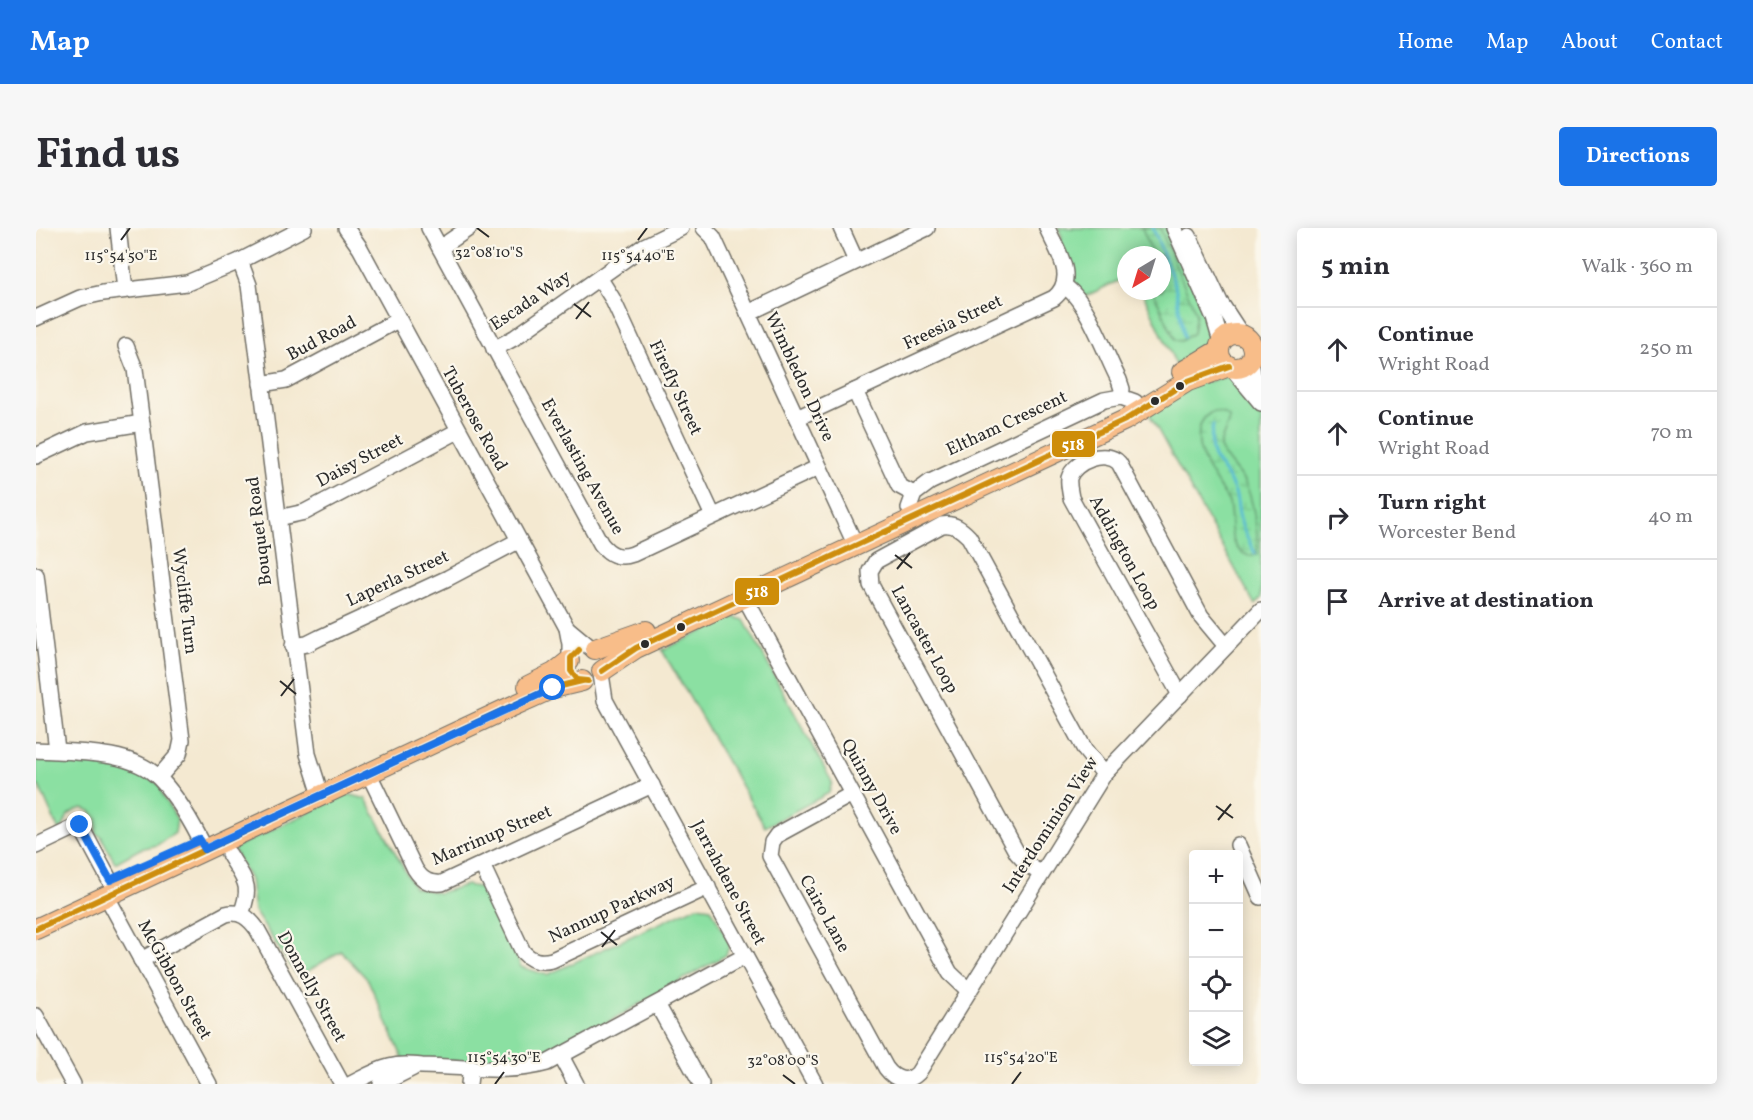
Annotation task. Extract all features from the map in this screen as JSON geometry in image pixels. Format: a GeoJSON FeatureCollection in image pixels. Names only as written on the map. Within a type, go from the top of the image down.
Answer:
{"type":"FeatureCollection","features":[{"type":"Feature","properties":{"kind":"main road"},"geometry":{"type":"LineString","coordinates":[[36,928],[108,888],[319,790],[543,679],[570,659],[579,649],[593,648],[647,631],[1125,420],[1225,356],[1230,334],[1248,333],[1255,355],[1242,367],[1225,356]]}},
{"type":"Feature","properties":{"kind":"main road"},"geometry":{"type":"LineString","coordinates":[[319,790],[368,772],[543,692],[592,677],[636,648],[854,541],[911,501],[1171,378],[1225,356]]}},
{"type":"Feature","properties":{"kind":"main road"},"geometry":{"type":"LineString","coordinates":[[592,677],[603,661],[593,648]]}},
{"type":"Feature","properties":{"kind":"main road"},"geometry":{"type":"LineString","coordinates":[[570,659],[573,676],[592,677]]}},
{"type":"Feature","properties":{"kind":"main road"},"geometry":{"type":"LineString","coordinates":[[36,915],[108,888]]}},
{"type":"Feature","properties":{"kind":"street"},"geometry":{"type":"LineString","coordinates":[[118,228],[125,290]]}},
{"type":"Feature","properties":{"kind":"street"},"geometry":{"type":"LineString","coordinates":[[281,240],[293,228]]}},
{"type":"Feature","properties":{"kind":"street"},"geometry":{"type":"LineString","coordinates":[[36,318],[72,301],[125,290],[187,283],[240,261],[304,228]]}},
{"type":"Feature","properties":{"kind":"street","name":"Tuberose Road"},"geometry":{"type":"LineString","coordinates":[[346,228],[567,628],[570,659]]}},
{"type":"Feature","properties":{"kind":"street","name":"Everlasting Avenue"},"geometry":{"type":"LineString","coordinates":[[429,228],[601,544],[607,550],[618,556],[626,556],[819,467]]}},
{"type":"Feature","properties":{"kind":"street"},"geometry":{"type":"LineString","coordinates":[[440,248],[468,228]]}},
{"type":"Feature","properties":{"kind":"street","name":"Escada Way"},"geometry":{"type":"LineString","coordinates":[[494,349],[600,279],[644,246],[681,228]]}},
{"type":"Feature","properties":{"kind":"street","name":"Wimbledon Drive"},"geometry":{"type":"LineString","coordinates":[[704,228],[713,237],[854,541]]}},
{"type":"Feature","properties":{"kind":"street"},"geometry":{"type":"LineString","coordinates":[[842,228],[856,261]]}},
{"type":"Feature","properties":{"kind":"street"},"geometry":{"type":"LineString","coordinates":[[748,313],[927,228]]}},
{"type":"Feature","properties":{"kind":"street"},"geometry":{"type":"LineString","coordinates":[[1047,228],[1066,271],[1064,286],[1076,295],[1084,308],[1128,400]]}},
{"type":"Feature","properties":{"kind":"street"},"geometry":{"type":"LineString","coordinates":[[1174,228],[1214,318],[1225,356],[1261,403]]}},
{"type":"Feature","properties":{"kind":"street"},"geometry":{"type":"LineString","coordinates":[[1185,228],[1220,302],[1248,333]]}},
{"type":"Feature","properties":{"kind":"street","name":"Bouquet Road"},"geometry":{"type":"LineString","coordinates":[[240,261],[249,285],[309,761],[319,790]]}},
{"type":"Feature","properties":{"kind":"street","name":"Firefly Street"},"geometry":{"type":"LineString","coordinates":[[600,279],[612,298],[713,516]]}},
{"type":"Feature","properties":{"kind":"street","name":"Freesia Street"},"geometry":{"type":"LineString","coordinates":[[797,418],[1050,299],[1064,286]]}},
{"type":"Feature","properties":{"kind":"street","name":"Bud Road"},"geometry":{"type":"LineString","coordinates":[[261,384],[286,380],[398,320]]}},
{"type":"Feature","properties":{"kind":"street","name":"Wycliffe Turn"},"geometry":{"type":"LineString","coordinates":[[126,346],[135,369],[182,740],[179,754],[159,777]]}},
{"type":"Feature","properties":{"kind":"street"},"geometry":{"type":"LineString","coordinates":[[1255,355],[1253,374],[1261,394]]}},
{"type":"Feature","properties":{"kind":"street"},"geometry":{"type":"LineString","coordinates":[[855,391],[899,486],[911,501]]}},
{"type":"Feature","properties":{"kind":"street"},"geometry":{"type":"LineString","coordinates":[[36,456],[87,432],[142,423]]}},
{"type":"Feature","properties":{"kind":"street","name":"Daisy Street"},"geometry":{"type":"LineString","coordinates":[[278,519],[305,512],[458,431]]}},
{"type":"Feature","properties":{"kind":"street","name":"Addington Loop"},"geometry":{"type":"LineString","coordinates":[[1180,695],[1071,498],[1068,487],[1070,475],[1087,460],[1103,456],[1119,463],[1201,616],[1226,646]]}},
{"type":"Feature","properties":{"kind":"street","name":"Lancaster Loop"},"geometry":{"type":"LineString","coordinates":[[1041,874],[1017,853],[871,585],[870,571],[876,561],[942,525],[952,525],[964,531],[1085,750],[1104,774]]}},
{"type":"Feature","properties":{"kind":"street","name":"Laperla Street"},"geometry":{"type":"LineString","coordinates":[[293,646],[307,644],[457,573],[518,541]]}},
{"type":"Feature","properties":{"kind":"street"},"geometry":{"type":"LineString","coordinates":[[36,575],[57,750]]}},
{"type":"Feature","properties":{"kind":"street","name":"Quinny Drive"},"geometry":{"type":"LineString","coordinates":[[744,596],[950,973],[969,991]]}},
{"type":"Feature","properties":{"kind":"street","name":"Interdominion View"},"geometry":{"type":"LineString","coordinates":[[902,1081],[912,1079],[918,1073],[1104,774],[1261,610]]}},
{"type":"Feature","properties":{"kind":"street","name":"Tuberose Road"},"geometry":{"type":"LineString","coordinates":[[567,628],[593,648]]}},
{"type":"Feature","properties":{"kind":"street","name":"Jarrahdene Street"},"geometry":{"type":"LineString","coordinates":[[592,677],[815,1084]]}},
{"type":"Feature","properties":{"kind":"street"},"geometry":{"type":"LineString","coordinates":[[36,750],[57,750],[119,758],[138,764],[159,777],[189,816],[203,844]]}},
{"type":"Feature","properties":{"kind":"street","name":"Marrinup Street"},"geometry":{"type":"LineString","coordinates":[[368,772],[415,869],[425,881],[442,883],[652,785]]}},
{"type":"Feature","properties":{"kind":"street","name":"Cairo Lane"},"geometry":{"type":"LineString","coordinates":[[852,794],[777,835],[770,849],[770,856],[886,1068],[894,1077],[902,1081]]}},
{"type":"Feature","properties":{"kind":"street","name":"McGibbon Street"},"geometry":{"type":"LineString","coordinates":[[36,846],[80,825],[141,960],[209,1084]]}},
{"type":"Feature","properties":{"kind":"street"},"geometry":{"type":"LineString","coordinates":[[1238,845],[1261,897]]}},
{"type":"Feature","properties":{"kind":"street"},"geometry":{"type":"LineString","coordinates":[[141,960],[226,914],[233,912],[241,914],[247,900],[248,890],[229,854]]}},
{"type":"Feature","properties":{"kind":"street","name":"Nannup Parkway"},"geometry":{"type":"LineString","coordinates":[[482,865],[523,952],[539,962],[552,960],[708,887]]}},
{"type":"Feature","properties":{"kind":"street","name":"Donnelly Street"},"geometry":{"type":"LineString","coordinates":[[241,914],[257,929],[342,1084]]}},
{"type":"Feature","properties":{"kind":"street"},"geometry":{"type":"LineString","coordinates":[[351,1084],[387,1067],[403,1065],[521,1069],[547,1063],[745,956]]}},
{"type":"Feature","properties":{"kind":"street"},"geometry":{"type":"LineString","coordinates":[[657,1004],[701,1084]]}},
{"type":"Feature","properties":{"kind":"street"},"geometry":{"type":"LineString","coordinates":[[36,1016],[71,1080],[55,1084]]}},
{"type":"Feature","properties":{"kind":"street"},"geometry":{"type":"LineString","coordinates":[[561,1056],[576,1084]]}},
{"type":"Feature","properties":{"kind":"street"},"geometry":{"type":"LineString","coordinates":[[381,1084],[418,1066]]}},
{"type":"Feature","properties":{"kind":"street"},"geometry":{"type":"LineString","coordinates":[[469,1084],[471,1067]]}},
{"type":"Feature","properties":{"kind":"green space"},"geometry":{"type":"Polygon","coordinates":[[[1058,228],[1170,228],[1216,340],[1178,369],[1146,300],[1171,300],[1171,246],[1117,246],[1117,281],[1084,297],[1073,278],[1060,242],[1062,237],[1058,228]]]}},
{"type":"Feature","properties":{"kind":"green space"},"geometry":{"type":"Polygon","coordinates":[[[1142,228],[1160,228],[1168,246],[1149,246],[1142,228]]]}},
{"type":"Feature","properties":{"kind":"green space"},"geometry":{"type":"Polygon","coordinates":[[[1171,254],[1196,313],[1193,333],[1181,341],[1175,340],[1157,300],[1171,300],[1171,254]]]}},
{"type":"Feature","properties":{"kind":"green space"},"geometry":{"type":"Polygon","coordinates":[[[1228,376],[1239,383],[1261,412],[1261,598],[1255,605],[1148,412],[1183,388],[1228,376]]]}},
{"type":"Feature","properties":{"kind":"green space"},"geometry":{"type":"Polygon","coordinates":[[[1214,411],[1229,417],[1220,448],[1245,483],[1251,498],[1255,518],[1257,554],[1249,556],[1236,546],[1231,533],[1229,503],[1201,454],[1200,425],[1214,411]]]}},
{"type":"Feature","properties":{"kind":"green space"},"geometry":{"type":"Polygon","coordinates":[[[735,617],[744,620],[832,782],[829,793],[765,827],[662,650],[735,617]]]}},
{"type":"Feature","properties":{"kind":"green space"},"geometry":{"type":"Polygon","coordinates":[[[36,755],[82,758],[95,764],[120,763],[131,767],[160,785],[163,796],[177,819],[175,833],[157,845],[140,849],[115,863],[101,836],[96,834],[97,819],[90,811],[83,808],[68,815],[59,831],[39,786],[36,787],[36,755]]]}},
{"type":"Feature","properties":{"kind":"green space"},"geometry":{"type":"Polygon","coordinates":[[[348,794],[366,799],[414,887],[439,893],[466,885],[483,888],[521,967],[547,975],[697,906],[711,908],[730,944],[726,955],[557,1051],[516,1064],[403,1059],[368,980],[341,951],[298,977],[254,911],[250,880],[233,848],[348,794]]]}},
{"type":"Feature","properties":{"kind":"waterway"},"geometry":{"type":"LineString","coordinates":[[1153,228],[1175,285],[1184,337]]}},
{"type":"Feature","properties":{"kind":"waterway"},"geometry":{"type":"LineString","coordinates":[[1213,425],[1211,438],[1213,455],[1234,490],[1242,526],[1255,553]]}},
{"type":"Feature","properties":{"kind":"transit line","name":"518"},"geometry":{"type":"LineString","coordinates":[[602,671],[636,648],[1125,420],[1188,381],[1229,366]]}},
{"type":"Feature","properties":{"kind":"transit line","name":"518"},"geometry":{"type":"LineString","coordinates":[[579,650],[571,658],[571,671],[578,680],[588,681]]}},
{"type":"Feature","properties":{"kind":"transit line","name":"518"},"geometry":{"type":"LineString","coordinates":[[36,929],[506,709],[553,688],[582,681]]}},
{"type":"Feature","properties":{"kind":"route"},"geometry":{"type":"LineString","coordinates":[[80,825],[110,880],[200,840],[205,849],[553,688]]}}]}
